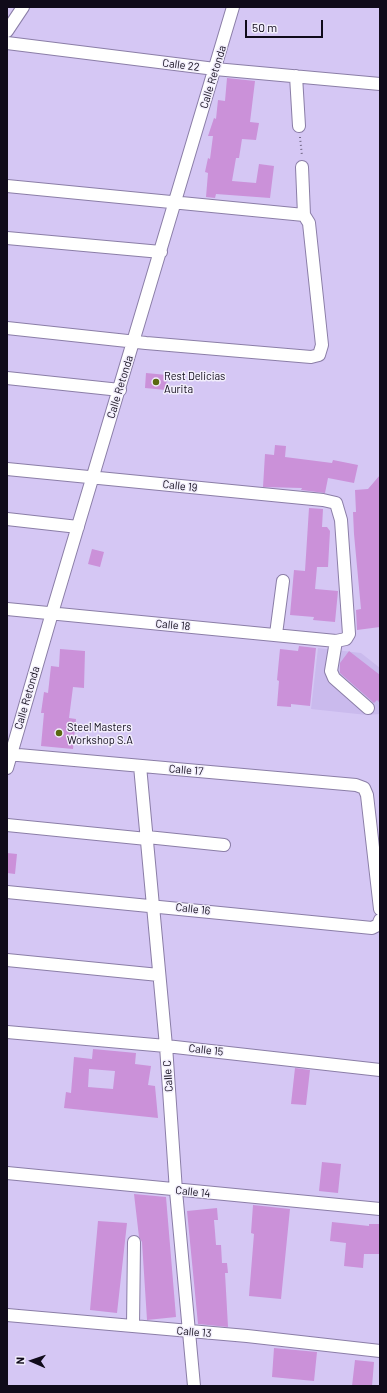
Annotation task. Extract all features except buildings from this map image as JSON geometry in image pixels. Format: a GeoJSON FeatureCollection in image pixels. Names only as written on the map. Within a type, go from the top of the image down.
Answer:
{"type":"FeatureCollection","features":[{"type":"Feature","properties":{"kind":"street"},"geometry":{"type":"LineString","coordinates":[[7,31],[23,7]]}},
{"type":"Feature","properties":{"kind":"street","name":"Calle Retonda"},"geometry":{"type":"LineString","coordinates":[[7,768],[9,754],[92,477],[120,390],[233,7]]}},
{"type":"Feature","properties":{"kind":"street","name":"Calle 22"},"geometry":{"type":"LineString","coordinates":[[7,43],[215,69],[380,84]]}},
{"type":"Feature","properties":{"kind":"street"},"geometry":{"type":"LineString","coordinates":[[296,76],[299,126]]}},
{"type":"Feature","properties":{"kind":"street"},"geometry":{"type":"LineString","coordinates":[[7,328],[134,341],[311,356],[319,355],[322,345],[309,223],[304,215],[302,167]]}},
{"type":"Feature","properties":{"kind":"street"},"geometry":{"type":"LineString","coordinates":[[7,186],[304,215]]}},
{"type":"Feature","properties":{"kind":"street"},"geometry":{"type":"LineString","coordinates":[[7,238],[161,252]]}},
{"type":"Feature","properties":{"kind":"street"},"geometry":{"type":"LineString","coordinates":[[7,378],[120,390]]}},
{"type":"Feature","properties":{"kind":"street","name":"Calle 19"},"geometry":{"type":"LineString","coordinates":[[7,469],[323,500],[336,503],[341,520],[349,634],[346,639],[338,641]]}},
{"type":"Feature","properties":{"kind":"street"},"geometry":{"type":"LineString","coordinates":[[7,519],[78,527]]}},
{"type":"Feature","properties":{"kind":"street"},"geometry":{"type":"LineString","coordinates":[[276,634],[283,581]]}},
{"type":"Feature","properties":{"kind":"street","name":"Calle 18"},"geometry":{"type":"LineString","coordinates":[[7,609],[338,641]]}},
{"type":"Feature","properties":{"kind":"street"},"geometry":{"type":"LineString","coordinates":[[338,641],[331,671],[334,678],[368,708]]}},
{"type":"Feature","properties":{"kind":"street","name":"Calle 17"},"geometry":{"type":"LineString","coordinates":[[9,754],[356,785],[364,788],[367,795],[380,909]]}},
{"type":"Feature","properties":{"kind":"street","name":"Calle C"},"geometry":{"type":"LineString","coordinates":[[140,766],[154,906],[176,1191],[194,1386]]}},
{"type":"Feature","properties":{"kind":"street"},"geometry":{"type":"LineString","coordinates":[[7,824],[224,845]]}},
{"type":"Feature","properties":{"kind":"street","name":"Calle 16"},"geometry":{"type":"LineString","coordinates":[[7,892],[372,928],[379,923]]}},
{"type":"Feature","properties":{"kind":"street"},"geometry":{"type":"LineString","coordinates":[[7,960],[160,975]]}},
{"type":"Feature","properties":{"kind":"street","name":"Calle 15"},"geometry":{"type":"LineString","coordinates":[[7,1032],[166,1046],[380,1070]]}},
{"type":"Feature","properties":{"kind":"street","name":"Calle 14"},"geometry":{"type":"LineString","coordinates":[[7,1173],[176,1191],[380,1209]]}},
{"type":"Feature","properties":{"kind":"street"},"geometry":{"type":"LineString","coordinates":[[133,1326],[134,1242]]}},
{"type":"Feature","properties":{"kind":"street","name":"Calle 13"},"geometry":{"type":"LineString","coordinates":[[7,1315],[247,1336],[380,1352]]}},
{"type":"Feature","properties":{"kind":"path"},"geometry":{"type":"LineString","coordinates":[[299,126],[302,167]]}},
{"type":"Feature","properties":{"kind":"shaded area"},"geometry":{"type":"Polygon","coordinates":[[[318,648],[361,653],[380,668],[380,714],[367,715],[311,709],[318,648]]]}},
{"type":"Feature","properties":{"kind":"place","name":"Rest Delicias Aurita"},"geometry":{"type":"Point","coordinates":[156,382]}},
{"type":"Feature","properties":{"kind":"place","name":"Steel Masters Workshop S.A"},"geometry":{"type":"Point","coordinates":[59,733]}}]}
